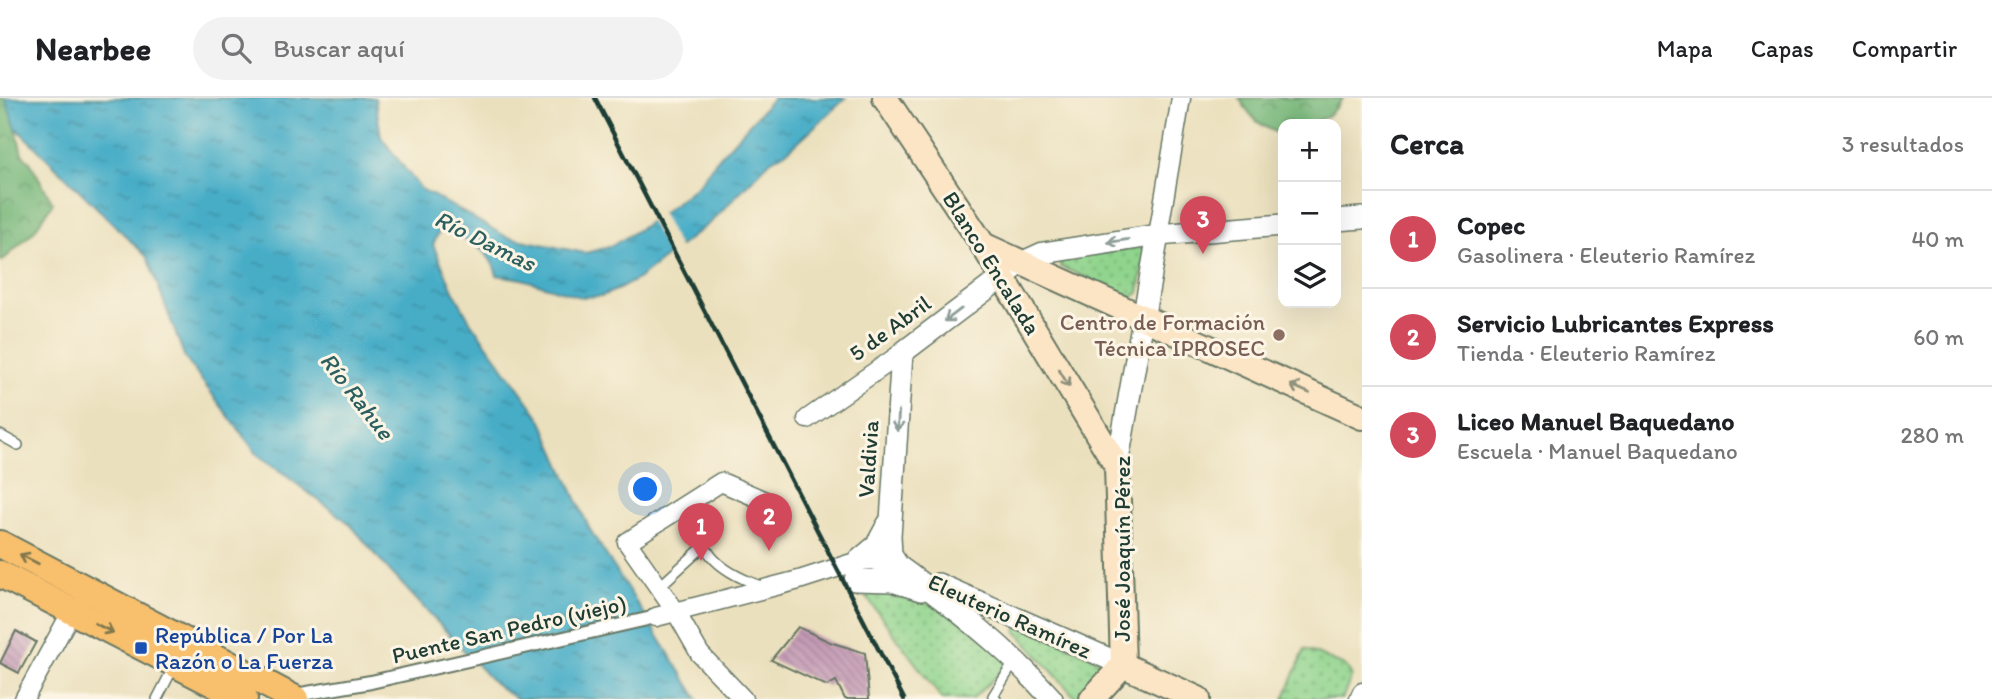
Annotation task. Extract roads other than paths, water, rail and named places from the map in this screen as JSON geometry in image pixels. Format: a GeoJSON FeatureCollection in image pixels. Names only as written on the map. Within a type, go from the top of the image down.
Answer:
{"type":"FeatureCollection","features":[{"type":"Feature","properties":{"kind":"main road","name":"Blanco Encalada"},"geometry":{"type":"LineString","coordinates":[[885,98],[983,245],[1012,271],[1117,466]]}},
{"type":"Feature","properties":{"kind":"main road"},"geometry":{"type":"LineString","coordinates":[[1012,271],[1144,319],[1362,417]]}},
{"type":"Feature","properties":{"kind":"main road","name":"José Joaquín Pérez"},"geometry":{"type":"LineString","coordinates":[[1092,699],[1122,665],[1117,466]]}},
{"type":"Feature","properties":{"kind":"main road"},"geometry":{"type":"LineString","coordinates":[[0,544],[292,697]]}},
{"type":"Feature","properties":{"kind":"main road"},"geometry":{"type":"LineString","coordinates":[[0,574],[72,611],[167,666],[244,699]]}},
{"type":"Feature","properties":{"kind":"main road","name":"Eleuterio Ramírez"},"geometry":{"type":"LineString","coordinates":[[1122,665],[1154,684],[1198,699]]}},
{"type":"Feature","properties":{"kind":"street","name":"José Joaquín Pérez"},"geometry":{"type":"LineString","coordinates":[[1117,466],[1181,98]]}},
{"type":"Feature","properties":{"kind":"street"},"geometry":{"type":"LineString","coordinates":[[1341,220],[1362,218]]}},
{"type":"Feature","properties":{"kind":"street","name":"5 de Abril"},"geometry":{"type":"LineString","coordinates":[[807,419],[1012,271],[1043,253],[1158,235],[1278,225]]}},
{"type":"Feature","properties":{"kind":"street","name":"Valdivia"},"geometry":{"type":"LineString","coordinates":[[898,566],[891,555],[890,544],[902,353]]}},
{"type":"Feature","properties":{"kind":"street"},"geometry":{"type":"LineString","coordinates":[[743,699],[706,663],[676,612],[627,542],[721,482],[770,503]]}},
{"type":"Feature","properties":{"kind":"street"},"geometry":{"type":"LineString","coordinates":[[856,571],[883,537],[891,515]]}},
{"type":"Feature","properties":{"kind":"street"},"geometry":{"type":"LineString","coordinates":[[890,544],[898,556],[1011,609],[1035,628]]}},
{"type":"Feature","properties":{"kind":"street"},"geometry":{"type":"LineString","coordinates":[[656,617],[799,580],[898,566],[957,609],[1016,659],[1052,699]]}},
{"type":"Feature","properties":{"kind":"street","name":"Eleuterio Ramírez"},"geometry":{"type":"LineString","coordinates":[[898,566],[1122,665]]}},
{"type":"Feature","properties":{"kind":"street"},"geometry":{"type":"LineString","coordinates":[[856,571],[928,593],[957,609]]}},
{"type":"Feature","properties":{"kind":"street"},"geometry":{"type":"LineString","coordinates":[[24,699],[72,611],[102,596]]}},
{"type":"Feature","properties":{"kind":"street","name":"Puente San Pedro (viejo)"},"geometry":{"type":"LineString","coordinates":[[292,697],[371,682],[656,617]]}},
{"type":"Feature","properties":{"kind":"street"},"geometry":{"type":"LineString","coordinates":[[1359,699],[1362,692]]}},
{"type":"Feature","properties":{"kind":"lane"},"geometry":{"type":"LineString","coordinates":[[0,435],[18,444]]}},
{"type":"Feature","properties":{"kind":"lane"},"geometry":{"type":"LineString","coordinates":[[701,494],[699,524],[705,545],[724,570],[742,580],[766,588]]}},
{"type":"Feature","properties":{"kind":"lane"},"geometry":{"type":"LineString","coordinates":[[658,587],[705,545]]}},
{"type":"Feature","properties":{"kind":"lane"},"geometry":{"type":"LineString","coordinates":[[996,699],[993,696],[1016,659]]}},
{"type":"Feature","properties":{"kind":"lane"},"geometry":{"type":"LineString","coordinates":[[158,699],[167,666],[181,680]]}},
{"type":"Feature","properties":{"kind":"water"},"geometry":{"type":"Polygon","coordinates":[[[5,98],[375,98],[381,137],[420,188],[507,237],[585,253],[609,247],[625,238],[698,185],[715,162],[773,98],[846,98],[790,149],[770,161],[712,221],[639,278],[602,296],[580,297],[522,279],[497,275],[482,250],[440,229],[433,245],[470,321],[541,419],[589,528],[698,699],[516,699],[494,683],[349,523],[257,454],[185,358],[147,257],[16,128],[5,98]]]}},
{"type":"Feature","properties":{"kind":"railway"},"geometry":{"type":"LineString","coordinates":[[595,98],[904,699]]}},
{"type":"Feature","properties":{"kind":"place","name":"Liceo Manuel Baquedano"},"geometry":{"type":"Point","coordinates":[1203,254]}},
{"type":"Feature","properties":{"kind":"place","name":"Centro de Formación Técnica IPROSEC"},"geometry":{"type":"Point","coordinates":[1279,335]}},
{"type":"Feature","properties":{"kind":"place","name":"Servicio Lubricantes Express"},"geometry":{"type":"Point","coordinates":[769,551]}},
{"type":"Feature","properties":{"kind":"place","name":"Copec"},"geometry":{"type":"Point","coordinates":[701,561]}},
{"type":"Feature","properties":{"kind":"place","name":"República / Por La Razón o La Fuerza"},"geometry":{"type":"Point","coordinates":[141,648]}},
{"type":"Feature","properties":{"kind":"water label","name":"Río Damas"},"geometry":{"type":"Point","coordinates":[485,241]}},
{"type":"Feature","properties":{"kind":"water label","name":"Río Rahue"},"geometry":{"type":"Point","coordinates":[357,396]}}]}
